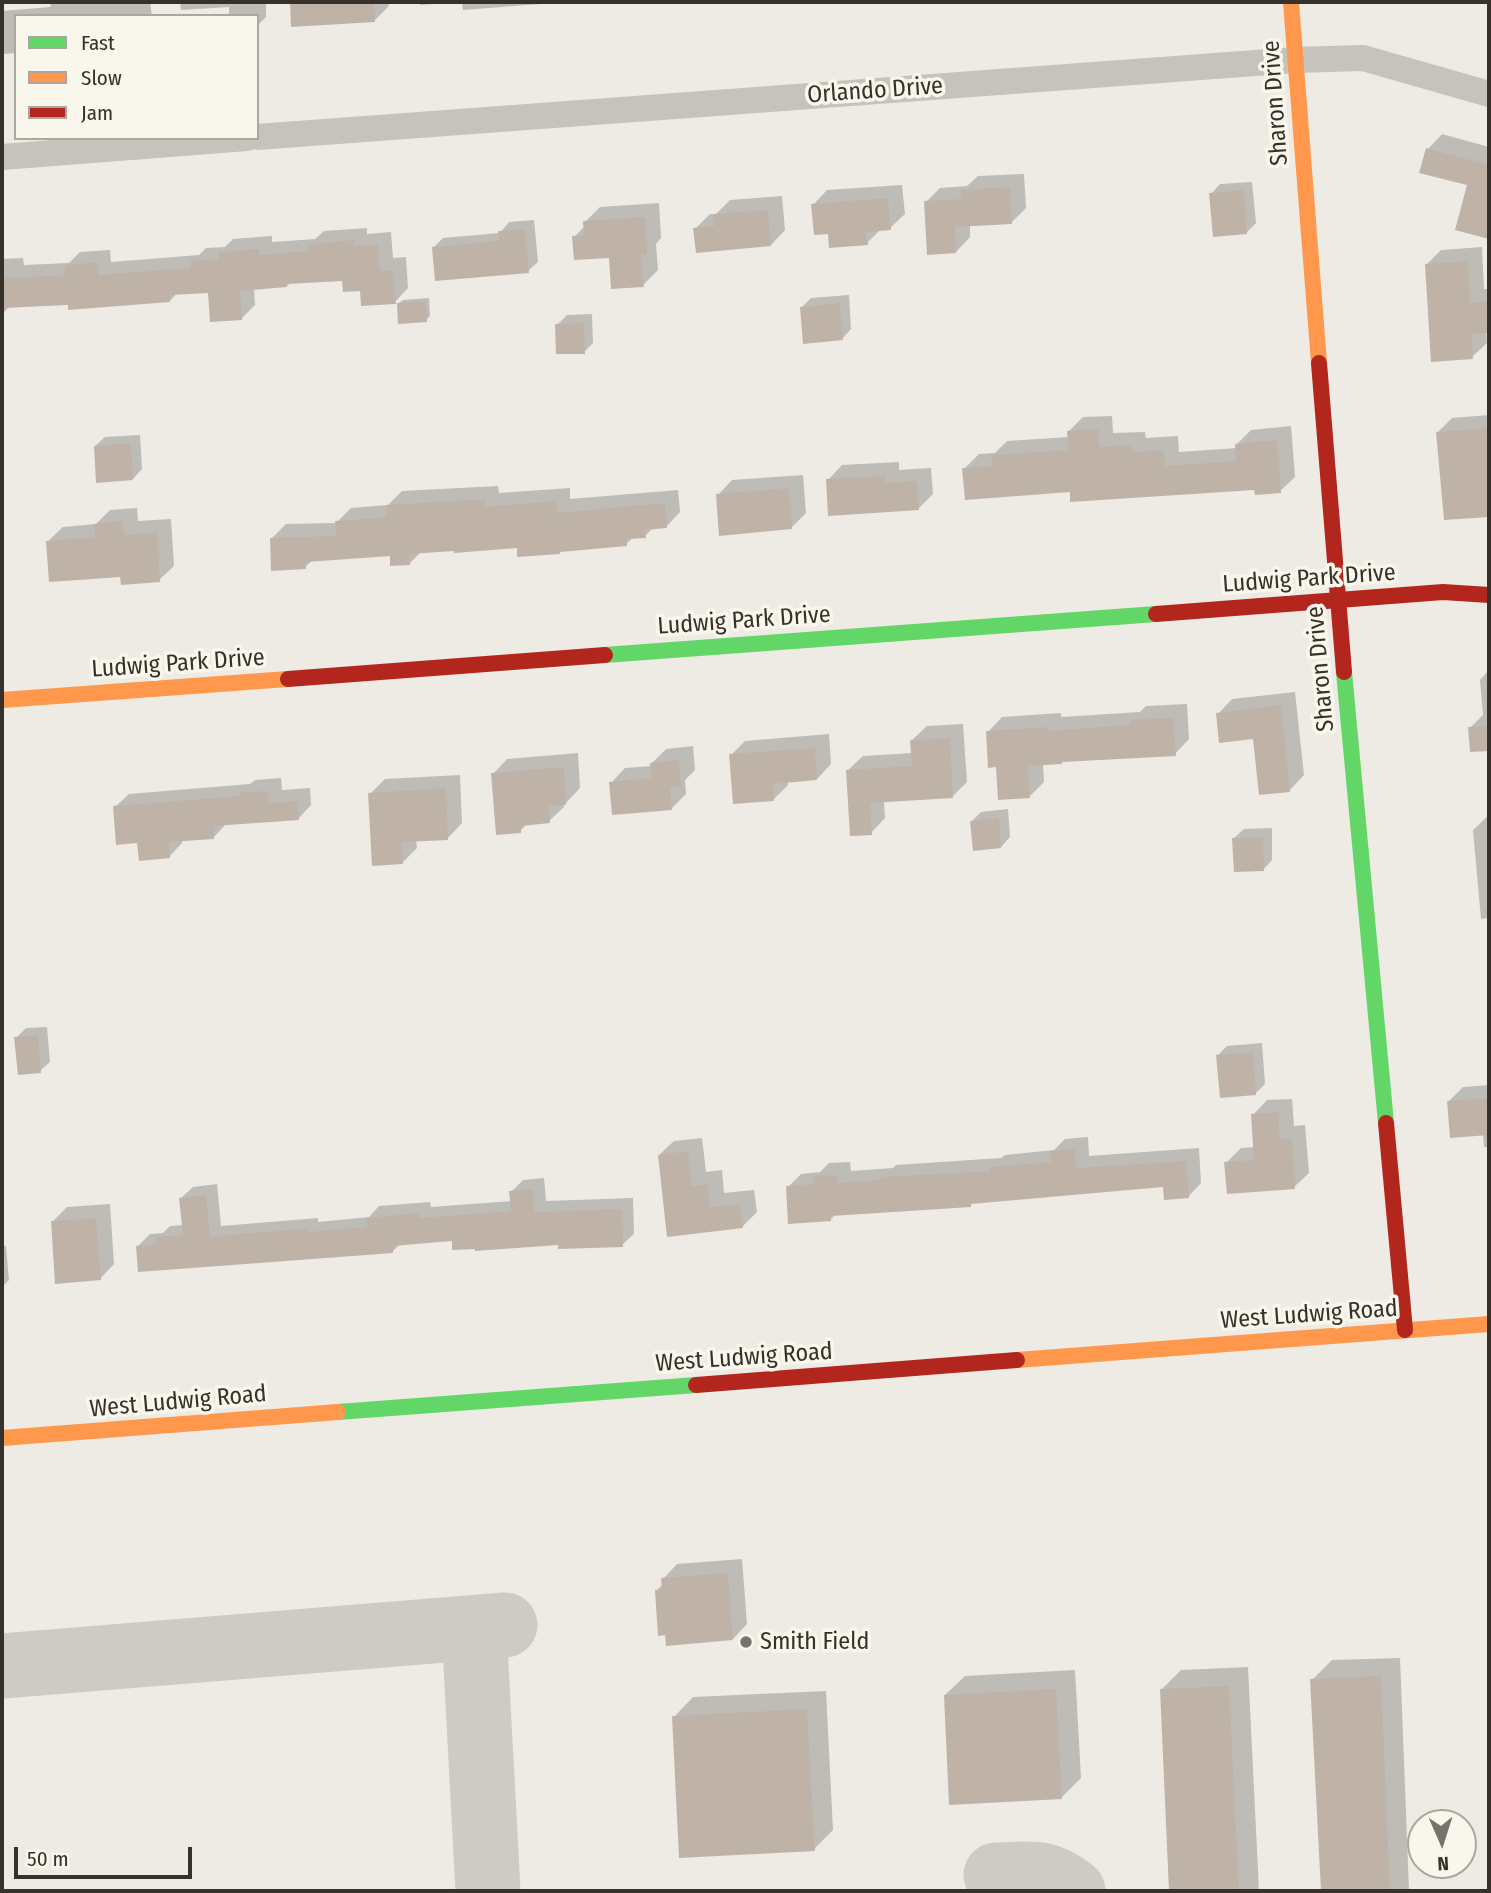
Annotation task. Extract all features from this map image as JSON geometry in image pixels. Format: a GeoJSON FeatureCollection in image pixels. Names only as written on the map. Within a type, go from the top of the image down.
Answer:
{"type":"FeatureCollection","features":[{"type":"Feature","properties":{"kind":"street","name":"Sharon Drive"},"geometry":{"type":"LineString","coordinates":[[1291,2],[1337,599],[1405,1330]]}},
{"type":"Feature","properties":{"kind":"street","name":"Orlando Drive"},"geometry":{"type":"LineString","coordinates":[[259,137],[1296,60],[1363,58],[1489,94]]}},
{"type":"Feature","properties":{"kind":"street"},"geometry":{"type":"LineString","coordinates":[[2,157],[221,140]]}},
{"type":"Feature","properties":{"kind":"street","name":"Ludwig Park Drive"},"geometry":{"type":"LineString","coordinates":[[2,700],[1337,599],[1443,592],[1489,595]]}},
{"type":"Feature","properties":{"kind":"street","name":"West Ludwig Road"},"geometry":{"type":"LineString","coordinates":[[2,1438],[1489,1324]]}},
{"type":"Feature","properties":{"kind":"building"},"geometry":{"type":"Polygon","coordinates":[[[290,2],[374,2],[375,22],[291,27],[290,2]]]}},
{"type":"Feature","properties":{"kind":"building"},"geometry":{"type":"Polygon","coordinates":[[[1426,148],[1489,165],[1489,239],[1455,230],[1467,185],[1419,173],[1426,148]]]}},
{"type":"Feature","properties":{"kind":"building"},"geometry":{"type":"Polygon","coordinates":[[[1010,187],[1012,224],[955,227],[956,253],[927,255],[924,201],[962,199],[961,190],[1010,187]]]}},
{"type":"Feature","properties":{"kind":"building"},"geometry":{"type":"Polygon","coordinates":[[[1244,190],[1247,234],[1213,237],[1209,193],[1244,190]]]}},
{"type":"Feature","properties":{"kind":"building"},"geometry":{"type":"Polygon","coordinates":[[[888,198],[891,230],[866,232],[868,245],[829,248],[828,234],[814,235],[811,204],[888,198]]]}},
{"type":"Feature","properties":{"kind":"building"},"geometry":{"type":"Polygon","coordinates":[[[768,210],[771,246],[696,253],[693,228],[714,226],[713,214],[768,210]]]}},
{"type":"Feature","properties":{"kind":"building"},"geometry":{"type":"Polygon","coordinates":[[[645,217],[647,255],[641,255],[644,287],[611,289],[609,258],[574,260],[572,236],[584,235],[583,221],[645,217]]]}},
{"type":"Feature","properties":{"kind":"building"},"geometry":{"type":"Polygon","coordinates":[[[525,229],[529,273],[435,281],[432,247],[499,241],[498,231],[525,229]]]}},
{"type":"Feature","properties":{"kind":"building"},"geometry":{"type":"Polygon","coordinates":[[[354,240],[354,246],[378,245],[380,271],[393,270],[396,304],[361,306],[360,291],[343,292],[342,281],[287,284],[287,287],[240,291],[242,320],[210,322],[208,293],[170,295],[170,302],[68,310],[68,305],[2,308],[2,278],[65,275],[65,265],[98,262],[98,275],[191,268],[191,261],[218,259],[218,252],[259,249],[259,255],[309,251],[308,244],[354,240]]]}},
{"type":"Feature","properties":{"kind":"building"},"geometry":{"type":"Polygon","coordinates":[[[1468,261],[1470,303],[1489,301],[1489,333],[1472,334],[1473,359],[1431,362],[1425,264],[1468,261]]]}},
{"type":"Feature","properties":{"kind":"building"},"geometry":{"type":"Polygon","coordinates":[[[426,301],[427,322],[398,324],[397,303],[426,301]]]}},
{"type":"Feature","properties":{"kind":"building"},"geometry":{"type":"Polygon","coordinates":[[[840,303],[843,340],[803,344],[800,307],[840,303]]]}},
{"type":"Feature","properties":{"kind":"building"},"geometry":{"type":"Polygon","coordinates":[[[584,323],[585,354],[556,354],[555,324],[584,323]]]}},
{"type":"Feature","properties":{"kind":"building"},"geometry":{"type":"Polygon","coordinates":[[[1489,428],[1489,517],[1444,520],[1436,432],[1489,428]]]}},
{"type":"Feature","properties":{"kind":"building"},"geometry":{"type":"Polygon","coordinates":[[[1098,429],[1099,447],[1131,445],[1132,452],[1164,450],[1165,466],[1236,461],[1235,444],[1277,440],[1281,493],[1255,495],[1254,490],[1070,502],[1070,492],[965,500],[962,468],[992,466],[991,455],[1068,450],[1067,431],[1098,429]]]}},
{"type":"Feature","properties":{"kind":"building"},"geometry":{"type":"Polygon","coordinates":[[[131,443],[133,480],[96,483],[94,446],[131,443]]]}},
{"type":"Feature","properties":{"kind":"building"},"geometry":{"type":"Polygon","coordinates":[[[885,476],[885,483],[917,481],[919,510],[828,516],[826,479],[885,476]]]}},
{"type":"Feature","properties":{"kind":"building"},"geometry":{"type":"Polygon","coordinates":[[[789,488],[792,529],[719,536],[716,494],[789,488]]]}},
{"type":"Feature","properties":{"kind":"building"},"geometry":{"type":"Polygon","coordinates":[[[485,499],[485,507],[556,501],[557,513],[665,503],[667,528],[645,530],[646,538],[627,539],[627,546],[560,554],[517,557],[517,548],[454,551],[409,554],[410,565],[390,566],[390,556],[306,562],[306,569],[271,571],[270,538],[336,536],[335,521],[387,517],[386,505],[485,499]]]}},
{"type":"Feature","properties":{"kind":"building"},"geometry":{"type":"Polygon","coordinates":[[[123,521],[124,535],[157,532],[160,582],[121,585],[120,577],[49,582],[46,541],[95,537],[94,524],[123,521]]]}},
{"type":"Feature","properties":{"kind":"building"},"geometry":{"type":"Polygon","coordinates":[[[1281,705],[1290,792],[1259,795],[1253,739],[1219,743],[1216,713],[1281,705]]]}},
{"type":"Feature","properties":{"kind":"building"},"geometry":{"type":"Polygon","coordinates":[[[1173,718],[1176,756],[1028,766],[1030,798],[998,800],[996,767],[988,768],[986,731],[1047,727],[1047,731],[1130,725],[1130,720],[1173,718]]]}},
{"type":"Feature","properties":{"kind":"building"},"geometry":{"type":"Polygon","coordinates":[[[1489,726],[1489,751],[1470,752],[1468,727],[1489,726]]]}},
{"type":"Feature","properties":{"kind":"building"},"geometry":{"type":"Polygon","coordinates":[[[950,738],[953,798],[870,803],[872,835],[850,836],[846,770],[912,766],[910,740],[950,738]]]}},
{"type":"Feature","properties":{"kind":"building"},"geometry":{"type":"Polygon","coordinates":[[[815,748],[817,780],[773,784],[774,801],[733,804],[729,754],[815,748]]]}},
{"type":"Feature","properties":{"kind":"building"},"geometry":{"type":"Polygon","coordinates":[[[679,760],[681,786],[670,787],[672,810],[612,815],[609,782],[651,778],[650,763],[679,760]]]}},
{"type":"Feature","properties":{"kind":"building"},"geometry":{"type":"Polygon","coordinates":[[[564,767],[566,805],[548,806],[550,823],[521,826],[521,833],[496,835],[491,773],[564,767]]]}},
{"type":"Feature","properties":{"kind":"building"},"geometry":{"type":"Polygon","coordinates":[[[446,788],[448,840],[402,842],[403,864],[372,866],[368,793],[446,788]]]}},
{"type":"Feature","properties":{"kind":"building"},"geometry":{"type":"Polygon","coordinates":[[[268,791],[269,803],[297,801],[299,820],[214,826],[214,839],[169,842],[170,858],[139,861],[137,843],[116,845],[113,806],[240,796],[240,792],[268,791]]]}},
{"type":"Feature","properties":{"kind":"building"},"geometry":{"type":"Polygon","coordinates":[[[999,818],[1001,848],[973,851],[970,821],[999,818]]]}},
{"type":"Feature","properties":{"kind":"building"},"geometry":{"type":"Polygon","coordinates":[[[1263,837],[1264,871],[1234,872],[1232,838],[1263,837]]]}},
{"type":"Feature","properties":{"kind":"building"},"geometry":{"type":"Polygon","coordinates":[[[38,1035],[41,1073],[18,1075],[14,1037],[38,1035]]]}},
{"type":"Feature","properties":{"kind":"building"},"geometry":{"type":"Polygon","coordinates":[[[1253,1052],[1256,1095],[1220,1098],[1216,1055],[1253,1052]]]}},
{"type":"Feature","properties":{"kind":"building"},"geometry":{"type":"Polygon","coordinates":[[[1489,1098],[1489,1135],[1450,1138],[1447,1101],[1489,1098]]]}},
{"type":"Feature","properties":{"kind":"building"},"geometry":{"type":"Polygon","coordinates":[[[1278,1112],[1280,1139],[1292,1139],[1295,1189],[1227,1194],[1224,1162],[1254,1160],[1251,1114],[1278,1112]]]}},
{"type":"Feature","properties":{"kind":"building"},"geometry":{"type":"Polygon","coordinates":[[[1075,1149],[1076,1168],[1186,1161],[1189,1198],[1164,1200],[1163,1187],[971,1204],[971,1207],[831,1216],[831,1221],[788,1224],[786,1186],[814,1184],[813,1176],[837,1175],[838,1183],[881,1180],[881,1177],[990,1171],[990,1167],[1051,1162],[1050,1151],[1075,1149]]]}},
{"type":"Feature","properties":{"kind":"building"},"geometry":{"type":"Polygon","coordinates":[[[688,1151],[692,1186],[708,1184],[710,1207],[740,1204],[743,1228],[667,1237],[658,1155],[688,1151]]]}},
{"type":"Feature","properties":{"kind":"building"},"geometry":{"type":"Polygon","coordinates":[[[533,1189],[535,1212],[622,1209],[623,1247],[558,1249],[558,1245],[475,1251],[452,1250],[452,1241],[393,1246],[393,1253],[138,1272],[136,1246],[157,1244],[156,1237],[183,1235],[179,1198],[206,1195],[210,1236],[367,1227],[366,1218],[419,1213],[419,1218],[511,1211],[509,1191],[533,1189]]]}},
{"type":"Feature","properties":{"kind":"building"},"geometry":{"type":"Polygon","coordinates":[[[96,1218],[101,1280],[55,1284],[51,1221],[96,1218]]]}},
{"type":"Feature","properties":{"kind":"building"},"geometry":{"type":"Polygon","coordinates":[[[728,1573],[733,1640],[666,1646],[665,1635],[658,1636],[655,1590],[662,1590],[661,1578],[728,1573]]]}},
{"type":"Feature","properties":{"kind":"building"},"geometry":{"type":"Polygon","coordinates":[[[1381,1676],[1390,1891],[1321,1891],[1310,1679],[1381,1676]]]}},
{"type":"Feature","properties":{"kind":"building"},"geometry":{"type":"Polygon","coordinates":[[[1229,1686],[1239,1891],[1169,1891],[1160,1689],[1229,1686]]]}},
{"type":"Feature","properties":{"kind":"building"},"geometry":{"type":"Polygon","coordinates":[[[1056,1689],[1062,1799],[949,1805],[944,1695],[1056,1689]]]}},
{"type":"Feature","properties":{"kind":"building"},"geometry":{"type":"Polygon","coordinates":[[[807,1709],[815,1851],[679,1858],[672,1716],[807,1709]]]}},
{"type":"Feature","properties":{"kind":"taxiway"},"geometry":{"type":"LineString","coordinates":[[2,1666],[505,1625]]}},
{"type":"Feature","properties":{"kind":"taxiway"},"geometry":{"type":"LineString","coordinates":[[474,1628],[488,1891]]}},
{"type":"Feature","properties":{"kind":"taxiway"},"geometry":{"type":"LineString","coordinates":[[996,1875],[1036,1874],[1054,1879],[1073,1891]]}},
{"type":"Feature","properties":{"kind":"traffic: fast"},"geometry":{"type":"LineString","coordinates":[[605,655],[1156,614]]}},
{"type":"Feature","properties":{"kind":"traffic: fast"},"geometry":{"type":"LineString","coordinates":[[1344,672],[1386,1123]]}},
{"type":"Feature","properties":{"kind":"traffic: fast"},"geometry":{"type":"LineString","coordinates":[[338,1412],[696,1385]]}},
{"type":"Feature","properties":{"kind":"traffic: slow"},"geometry":{"type":"LineString","coordinates":[[1291,2],[1319,363]]}},
{"type":"Feature","properties":{"kind":"traffic: slow"},"geometry":{"type":"LineString","coordinates":[[2,700],[288,679]]}},
{"type":"Feature","properties":{"kind":"traffic: slow"},"geometry":{"type":"LineString","coordinates":[[1017,1360],[1489,1324]]}},
{"type":"Feature","properties":{"kind":"traffic: slow"},"geometry":{"type":"LineString","coordinates":[[2,1438],[338,1412]]}},
{"type":"Feature","properties":{"kind":"traffic: jam"},"geometry":{"type":"LineString","coordinates":[[1319,363],[1344,672]]}},
{"type":"Feature","properties":{"kind":"traffic: jam"},"geometry":{"type":"LineString","coordinates":[[1156,614],[1443,592],[1489,595]]}},
{"type":"Feature","properties":{"kind":"traffic: jam"},"geometry":{"type":"LineString","coordinates":[[288,679],[605,655]]}},
{"type":"Feature","properties":{"kind":"traffic: jam"},"geometry":{"type":"LineString","coordinates":[[1386,1123],[1405,1330]]}},
{"type":"Feature","properties":{"kind":"traffic: jam"},"geometry":{"type":"LineString","coordinates":[[696,1385],[1017,1360]]}},
{"type":"Feature","properties":{"kind":"place","name":"Smith Field"},"geometry":{"type":"Point","coordinates":[746,1642]}}]}
